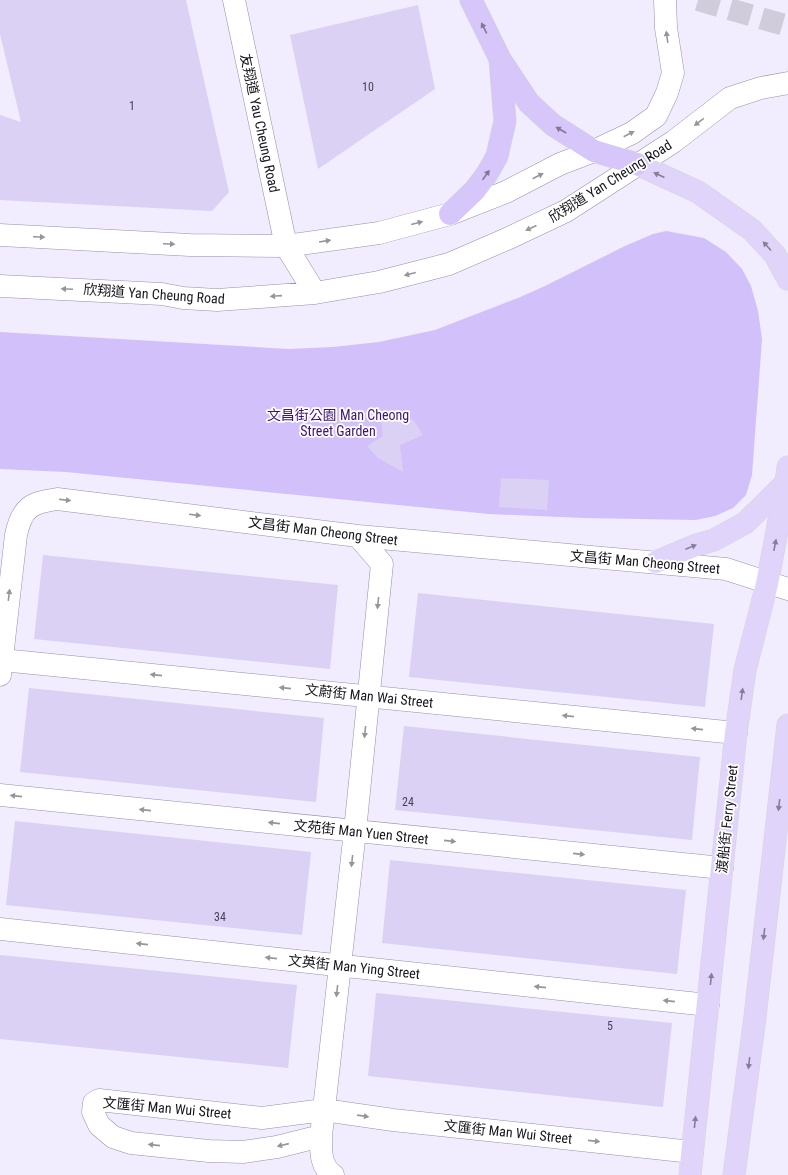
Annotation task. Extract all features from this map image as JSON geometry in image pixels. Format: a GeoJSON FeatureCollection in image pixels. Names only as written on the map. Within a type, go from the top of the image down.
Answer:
{"type":"FeatureCollection","features":[{"type":"Feature","properties":{"kind":"highway"},"geometry":{"type":"LineString","coordinates":[[471,0],[500,59],[529,103],[553,125],[594,150],[637,164]]}},
{"type":"Feature","properties":{"kind":"highway"},"geometry":{"type":"LineString","coordinates":[[450,214],[475,190],[488,174],[497,156],[505,121],[500,59]]}},
{"type":"Feature","properties":{"kind":"main road"},"geometry":{"type":"LineString","coordinates":[[637,164],[698,192],[752,230],[775,255],[788,278]]}},
{"type":"Feature","properties":{"kind":"main road"},"geometry":{"type":"LineString","coordinates":[[656,562],[696,545],[714,540],[745,523],[787,475]]}},
{"type":"Feature","properties":{"kind":"main road","name":"渡船街 Ferry Street"},"geometry":{"type":"LineString","coordinates":[[690,1175],[736,733],[745,670],[767,584],[787,475]]}},
{"type":"Feature","properties":{"kind":"main road"},"geometry":{"type":"LineString","coordinates":[[734,1175],[755,1017],[788,725]]}},
{"type":"Feature","properties":{"kind":"street","name":"友翔道 Yau Cheung Road"},"geometry":{"type":"LineString","coordinates":[[234,0],[286,246],[315,293]]}},
{"type":"Feature","properties":{"kind":"street","name":"欣翔道 Yan Cheung Road"},"geometry":{"type":"LineString","coordinates":[[0,235],[190,245],[286,246],[380,233],[450,214],[506,192],[560,164],[632,133],[656,116],[667,92],[673,73],[666,28],[665,0]]}},
{"type":"Feature","properties":{"kind":"street","name":"欣翔道 Yan Cheung Road"},"geometry":{"type":"LineString","coordinates":[[0,286],[162,294],[183,298],[217,300],[315,293],[379,282],[449,264],[548,221],[566,211],[673,142],[730,98],[761,88],[788,83]]}},
{"type":"Feature","properties":{"kind":"street","name":"文昌街 Man Cheong Street"},"geometry":{"type":"LineString","coordinates":[[1,668],[16,535],[19,522],[25,512],[34,504],[58,498],[358,536],[726,569],[767,584],[788,589]]}},
{"type":"Feature","properties":{"kind":"street"},"geometry":{"type":"LineString","coordinates":[[333,1175],[328,1171],[321,1157],[321,1136],[355,831],[382,564],[358,536]]}},
{"type":"Feature","properties":{"kind":"street"},"geometry":{"type":"LineString","coordinates":[[382,564],[418,542]]}},
{"type":"Feature","properties":{"kind":"street","name":"文蔚街 Man Wai Street"},"geometry":{"type":"LineString","coordinates":[[1,668],[368,696],[736,733]]}},
{"type":"Feature","properties":{"kind":"street","name":"文苑街 Man Yuen Street"},"geometry":{"type":"LineString","coordinates":[[0,795],[722,868]]}},
{"type":"Feature","properties":{"kind":"street","name":"文英街 Man Ying Street"},"geometry":{"type":"LineString","coordinates":[[0,929],[708,1005]]}},
{"type":"Feature","properties":{"kind":"street","name":"文匯街 Man Wui Street"},"geometry":{"type":"LineString","coordinates":[[321,1136],[277,1147],[243,1152],[209,1151],[131,1143],[113,1137],[99,1125],[92,1112],[94,1103],[99,1100],[262,1118],[324,1110],[400,1121],[692,1152]]}},
{"type":"Feature","properties":{"kind":"green space","name":"文昌街公園 Man Cheong Street Garden"},"geometry":{"type":"Polygon","coordinates":[[[666,231],[704,238],[726,252],[742,269],[751,286],[758,311],[762,339],[752,475],[746,495],[733,508],[715,516],[696,520],[584,518],[489,514],[66,472],[0,469],[0,332],[289,349],[333,347],[379,342],[435,330],[518,298],[625,246],[653,234],[666,231]]]}},
{"type":"Feature","properties":{"kind":"building"},"geometry":{"type":"Polygon","coordinates":[[[0,0],[186,0],[229,192],[212,211],[0,200],[0,115],[21,122],[0,34],[0,0]]]}},
{"type":"Feature","properties":{"kind":"building"},"geometry":{"type":"Polygon","coordinates":[[[418,5],[435,89],[318,169],[290,35],[418,5]]]}},
{"type":"Feature","properties":{"kind":"building"},"geometry":{"type":"Polygon","coordinates":[[[380,411],[401,414],[413,420],[423,435],[400,445],[403,472],[378,458],[367,446],[383,436],[380,411]]]}},
{"type":"Feature","properties":{"kind":"building"},"geometry":{"type":"Polygon","coordinates":[[[501,478],[549,480],[547,510],[499,507],[501,478]]]}},
{"type":"Feature","properties":{"kind":"building"},"geometry":{"type":"Polygon","coordinates":[[[43,555],[338,585],[330,669],[34,639],[43,555]]]}},
{"type":"Feature","properties":{"kind":"building"},"geometry":{"type":"Polygon","coordinates":[[[418,593],[714,624],[705,707],[409,677],[418,593]]]}},
{"type":"Feature","properties":{"kind":"building"},"geometry":{"type":"Polygon","coordinates":[[[29,688],[324,718],[316,802],[20,772],[29,688]]]}},
{"type":"Feature","properties":{"kind":"building"},"geometry":{"type":"Polygon","coordinates":[[[404,726],[700,757],[692,840],[395,810],[404,726]]]}},
{"type":"Feature","properties":{"kind":"building"},"geometry":{"type":"Polygon","coordinates":[[[15,821],[311,852],[302,935],[6,905],[15,821]]]}},
{"type":"Feature","properties":{"kind":"building"},"geometry":{"type":"Polygon","coordinates":[[[390,860],[686,890],[677,974],[382,943],[390,860]]]}},
{"type":"Feature","properties":{"kind":"building"},"geometry":{"type":"Polygon","coordinates":[[[0,955],[297,985],[288,1068],[0,1039],[0,955]]]}},
{"type":"Feature","properties":{"kind":"building"},"geometry":{"type":"Polygon","coordinates":[[[376,993],[672,1023],[663,1107],[368,1076],[376,993]]]}},
{"type":"Feature","properties":{"kind":"tunnel"},"geometry":{"type":"LineString","coordinates":[[698,0],[788,26]]}}]}
